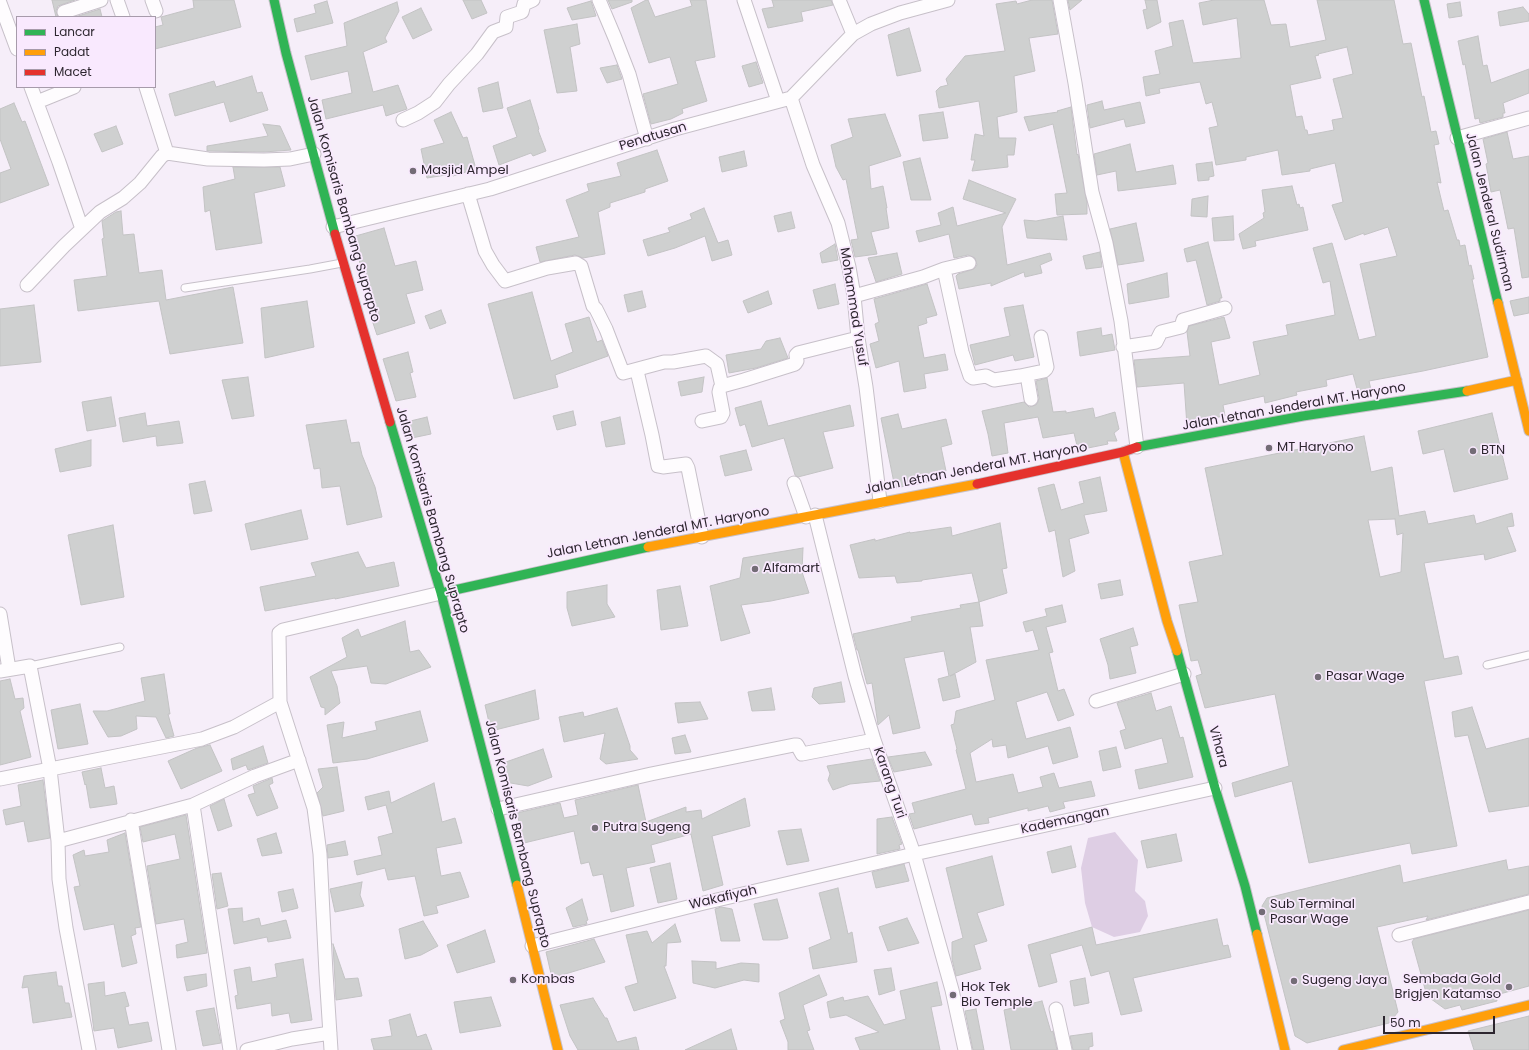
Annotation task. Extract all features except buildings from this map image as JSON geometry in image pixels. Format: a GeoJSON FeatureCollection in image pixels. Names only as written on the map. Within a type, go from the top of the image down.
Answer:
{"type":"FeatureCollection","features":[{"type":"Feature","properties":{"kind":"main road","name":"Jalan Komisaris Bambang Suprapto"},"geometry":{"type":"LineString","coordinates":[[274,0],[286,52],[333,227],[441,593],[498,809],[558,1050]]}},
{"type":"Feature","properties":{"kind":"main road","name":"Jalan Jenderal Sudirman"},"geometry":{"type":"LineString","coordinates":[[1424,0],[1529,431]]}},
{"type":"Feature","properties":{"kind":"main road","name":"Jalan Letnan Jenderal MT. Haryono"},"geometry":{"type":"LineString","coordinates":[[441,593],[632,550],[880,501],[1017,476],[1123,452],[1137,447],[1303,416],[1472,390],[1517,380]]}},
{"type":"Feature","properties":{"kind":"main road","name":"Vihara"},"geometry":{"type":"LineString","coordinates":[[1123,452],[1167,621],[1184,674],[1215,788],[1245,886],[1285,1050]]}},
{"type":"Feature","properties":{"kind":"main road"},"geometry":{"type":"LineString","coordinates":[[1343,1050],[1529,1005]]}},
{"type":"Feature","properties":{"kind":"street"},"geometry":{"type":"LineString","coordinates":[[64,12],[101,0]]}},
{"type":"Feature","properties":{"kind":"street"},"geometry":{"type":"LineString","coordinates":[[118,0],[123,16]]}},
{"type":"Feature","properties":{"kind":"street"},"geometry":{"type":"LineString","coordinates":[[403,120],[428,108],[435,102],[449,84],[478,54],[493,32],[506,27],[507,17],[522,12],[524,4],[533,0]]}},
{"type":"Feature","properties":{"kind":"street"},"geometry":{"type":"LineString","coordinates":[[599,0],[616,38],[629,74],[647,139]]}},
{"type":"Feature","properties":{"kind":"street","name":"Mohammad Yusuf"},"geometry":{"type":"LineString","coordinates":[[744,0],[756,34],[838,223],[849,267],[854,296],[858,338],[866,387],[880,501]]}},
{"type":"Feature","properties":{"kind":"street"},"geometry":{"type":"LineString","coordinates":[[839,0],[853,34]]}},
{"type":"Feature","properties":{"kind":"street"},"geometry":{"type":"LineString","coordinates":[[1060,0],[1092,192],[1106,243],[1121,321],[1123,347],[1137,447]]}},
{"type":"Feature","properties":{"kind":"street"},"geometry":{"type":"LineString","coordinates":[[784,99],[853,34],[871,24],[900,13],[943,1]]}},
{"type":"Feature","properties":{"kind":"street"},"geometry":{"type":"LineString","coordinates":[[0,3],[16,46]]}},
{"type":"Feature","properties":{"kind":"street"},"geometry":{"type":"LineString","coordinates":[[31,88],[82,229]]}},
{"type":"Feature","properties":{"kind":"street"},"geometry":{"type":"LineString","coordinates":[[37,102],[72,88]]}},
{"type":"Feature","properties":{"kind":"street"},"geometry":{"type":"LineString","coordinates":[[146,88],[167,153]]}},
{"type":"Feature","properties":{"kind":"street","name":"Penatusan"},"geometry":{"type":"LineString","coordinates":[[333,227],[490,189],[675,129],[784,99]]}},
{"type":"Feature","properties":{"kind":"street"},"geometry":{"type":"LineString","coordinates":[[1457,138],[1529,118]]}},
{"type":"Feature","properties":{"kind":"street"},"geometry":{"type":"LineString","coordinates":[[27,285],[64,246],[100,212],[123,198],[140,183],[162,156],[167,153],[208,159],[264,160],[290,159],[314,154]]}},
{"type":"Feature","properties":{"kind":"street"},"geometry":{"type":"LineString","coordinates":[[468,194],[485,251],[504,281],[507,282],[541,270],[567,264],[576,263],[580,266],[593,306],[606,329],[621,371],[625,374],[664,362],[706,356],[717,364],[722,386],[720,388],[720,392],[723,414],[702,422]]}},
{"type":"Feature","properties":{"kind":"street"},"geometry":{"type":"LineString","coordinates":[[854,296],[969,263]]}},
{"type":"Feature","properties":{"kind":"street"},"geometry":{"type":"LineString","coordinates":[[944,269],[962,352],[970,376],[973,378],[986,376],[994,380],[1027,375],[1046,370],[1045,353],[1041,336]]}},
{"type":"Feature","properties":{"kind":"street"},"geometry":{"type":"LineString","coordinates":[[1123,347],[1156,342],[1161,332],[1181,327],[1183,320],[1225,308]]}},
{"type":"Feature","properties":{"kind":"street"},"geometry":{"type":"LineString","coordinates":[[722,386],[795,364],[797,361],[796,355],[798,353],[858,338]]}},
{"type":"Feature","properties":{"kind":"street"},"geometry":{"type":"LineString","coordinates":[[637,371],[658,466],[659,468],[686,464],[702,537]]}},
{"type":"Feature","properties":{"kind":"street"},"geometry":{"type":"LineString","coordinates":[[1027,375],[1031,399]]}},
{"type":"Feature","properties":{"kind":"street","name":"Karang Turi"},"geometry":{"type":"LineString","coordinates":[[794,483],[810,516],[874,740],[914,854],[952,990],[965,1050]]}},
{"type":"Feature","properties":{"kind":"street"},"geometry":{"type":"LineString","coordinates":[[331,1050],[320,854],[314,808],[280,702],[279,633],[280,631],[441,593]]}},
{"type":"Feature","properties":{"kind":"street"},"geometry":{"type":"LineString","coordinates":[[0,614],[5,670],[30,666],[50,768],[58,841],[59,880],[66,928],[89,1050]]}},
{"type":"Feature","properties":{"kind":"street"},"geometry":{"type":"LineString","coordinates":[[1096,701],[1184,674]]}},
{"type":"Feature","properties":{"kind":"street"},"geometry":{"type":"LineString","coordinates":[[0,779],[202,739],[234,727],[280,702]]}},
{"type":"Feature","properties":{"kind":"street"},"geometry":{"type":"LineString","coordinates":[[498,809],[651,774],[792,746],[797,746],[802,754],[874,740]]}},
{"type":"Feature","properties":{"kind":"street"},"geometry":{"type":"LineString","coordinates":[[58,841],[131,820],[167,813],[193,805],[255,776],[299,760]]}},
{"type":"Feature","properties":{"kind":"street","name":"Kademangan"},"geometry":{"type":"LineString","coordinates":[[914,854],[1215,788]]}},
{"type":"Feature","properties":{"kind":"street"},"geometry":{"type":"LineString","coordinates":[[193,805],[230,1050]]}},
{"type":"Feature","properties":{"kind":"street"},"geometry":{"type":"LineString","coordinates":[[131,820],[169,1050]]}},
{"type":"Feature","properties":{"kind":"street","name":"Wakafiyah"},"geometry":{"type":"LineString","coordinates":[[532,946],[704,902],[914,854]]}},
{"type":"Feature","properties":{"kind":"street"},"geometry":{"type":"LineString","coordinates":[[1399,935],[1529,902]]}},
{"type":"Feature","properties":{"kind":"street"},"geometry":{"type":"LineString","coordinates":[[1056,1009],[1065,1050]]}},
{"type":"Feature","properties":{"kind":"street"},"geometry":{"type":"LineString","coordinates":[[247,1050],[292,1039],[330,1033]]}},
{"type":"Feature","properties":{"kind":"lane"},"geometry":{"type":"LineString","coordinates":[[185,288],[310,269],[344,262]]}},
{"type":"Feature","properties":{"kind":"lane"},"geometry":{"type":"LineString","coordinates":[[30,666],[120,647]]}},
{"type":"Feature","properties":{"kind":"lane"},"geometry":{"type":"LineString","coordinates":[[1487,665],[1529,655]]}},
{"type":"Feature","properties":{"kind":"shaded area"},"geometry":{"type":"Polygon","coordinates":[[[1115,832],[1138,860],[1135,891],[1145,901],[1148,916],[1140,932],[1114,937],[1092,927],[1085,903],[1081,868],[1088,838],[1115,832]]]}},
{"type":"Feature","properties":{"kind":"traffic: fast"},"geometry":{"type":"LineString","coordinates":[[274,0],[286,53],[335,234]]}},
{"type":"Feature","properties":{"kind":"traffic: fast"},"geometry":{"type":"LineString","coordinates":[[1424,0],[1498,303]]}},
{"type":"Feature","properties":{"kind":"traffic: fast"},"geometry":{"type":"LineString","coordinates":[[1137,447],[1303,416],[1467,391]]}},
{"type":"Feature","properties":{"kind":"traffic: fast"},"geometry":{"type":"LineString","coordinates":[[390,422],[441,593],[648,547]]}},
{"type":"Feature","properties":{"kind":"traffic: fast"},"geometry":{"type":"LineString","coordinates":[[441,593],[517,885]]}},
{"type":"Feature","properties":{"kind":"traffic: fast"},"geometry":{"type":"LineString","coordinates":[[1177,651],[1215,788],[1245,886],[1257,934]]}},
{"type":"Feature","properties":{"kind":"traffic: slow"},"geometry":{"type":"LineString","coordinates":[[1498,303],[1529,431]]}},
{"type":"Feature","properties":{"kind":"traffic: slow"},"geometry":{"type":"LineString","coordinates":[[1467,391],[1517,380]]}},
{"type":"Feature","properties":{"kind":"traffic: slow"},"geometry":{"type":"LineString","coordinates":[[1123,452],[1167,621],[1177,651]]}},
{"type":"Feature","properties":{"kind":"traffic: slow"},"geometry":{"type":"LineString","coordinates":[[648,547],[977,484]]}},
{"type":"Feature","properties":{"kind":"traffic: slow"},"geometry":{"type":"LineString","coordinates":[[517,885],[558,1050]]}},
{"type":"Feature","properties":{"kind":"traffic: slow"},"geometry":{"type":"LineString","coordinates":[[1257,934],[1285,1050]]}},
{"type":"Feature","properties":{"kind":"traffic: slow"},"geometry":{"type":"LineString","coordinates":[[1343,1050],[1529,1005]]}},
{"type":"Feature","properties":{"kind":"traffic: jam"},"geometry":{"type":"LineString","coordinates":[[335,234],[390,422]]}},
{"type":"Feature","properties":{"kind":"traffic: jam"},"geometry":{"type":"LineString","coordinates":[[977,484],[1123,452],[1137,447]]}},
{"type":"Feature","properties":{"kind":"place","name":"Masjid Ampel"},"geometry":{"type":"Point","coordinates":[413,171]}},
{"type":"Feature","properties":{"kind":"place","name":"MT Haryono"},"geometry":{"type":"Point","coordinates":[1269,448]}},
{"type":"Feature","properties":{"kind":"place","name":"BTN"},"geometry":{"type":"Point","coordinates":[1473,451]}},
{"type":"Feature","properties":{"kind":"place","name":"Alfamart"},"geometry":{"type":"Point","coordinates":[755,569]}},
{"type":"Feature","properties":{"kind":"place","name":"Pasar Wage"},"geometry":{"type":"Point","coordinates":[1318,677]}},
{"type":"Feature","properties":{"kind":"place","name":"Putra Sugeng"},"geometry":{"type":"Point","coordinates":[595,828]}},
{"type":"Feature","properties":{"kind":"place","name":"Sub Terminal Pasar Wage"},"geometry":{"type":"Point","coordinates":[1262,912]}},
{"type":"Feature","properties":{"kind":"place","name":"Kombas"},"geometry":{"type":"Point","coordinates":[513,980]}},
{"type":"Feature","properties":{"kind":"place","name":"Sugeng Jaya"},"geometry":{"type":"Point","coordinates":[1294,981]}},
{"type":"Feature","properties":{"kind":"place","name":"Sembada Gold Brigjen Katamso"},"geometry":{"type":"Point","coordinates":[1509,987]}},
{"type":"Feature","properties":{"kind":"place","name":"Hok Tek Bio Temple"},"geometry":{"type":"Point","coordinates":[953,995]}}]}
